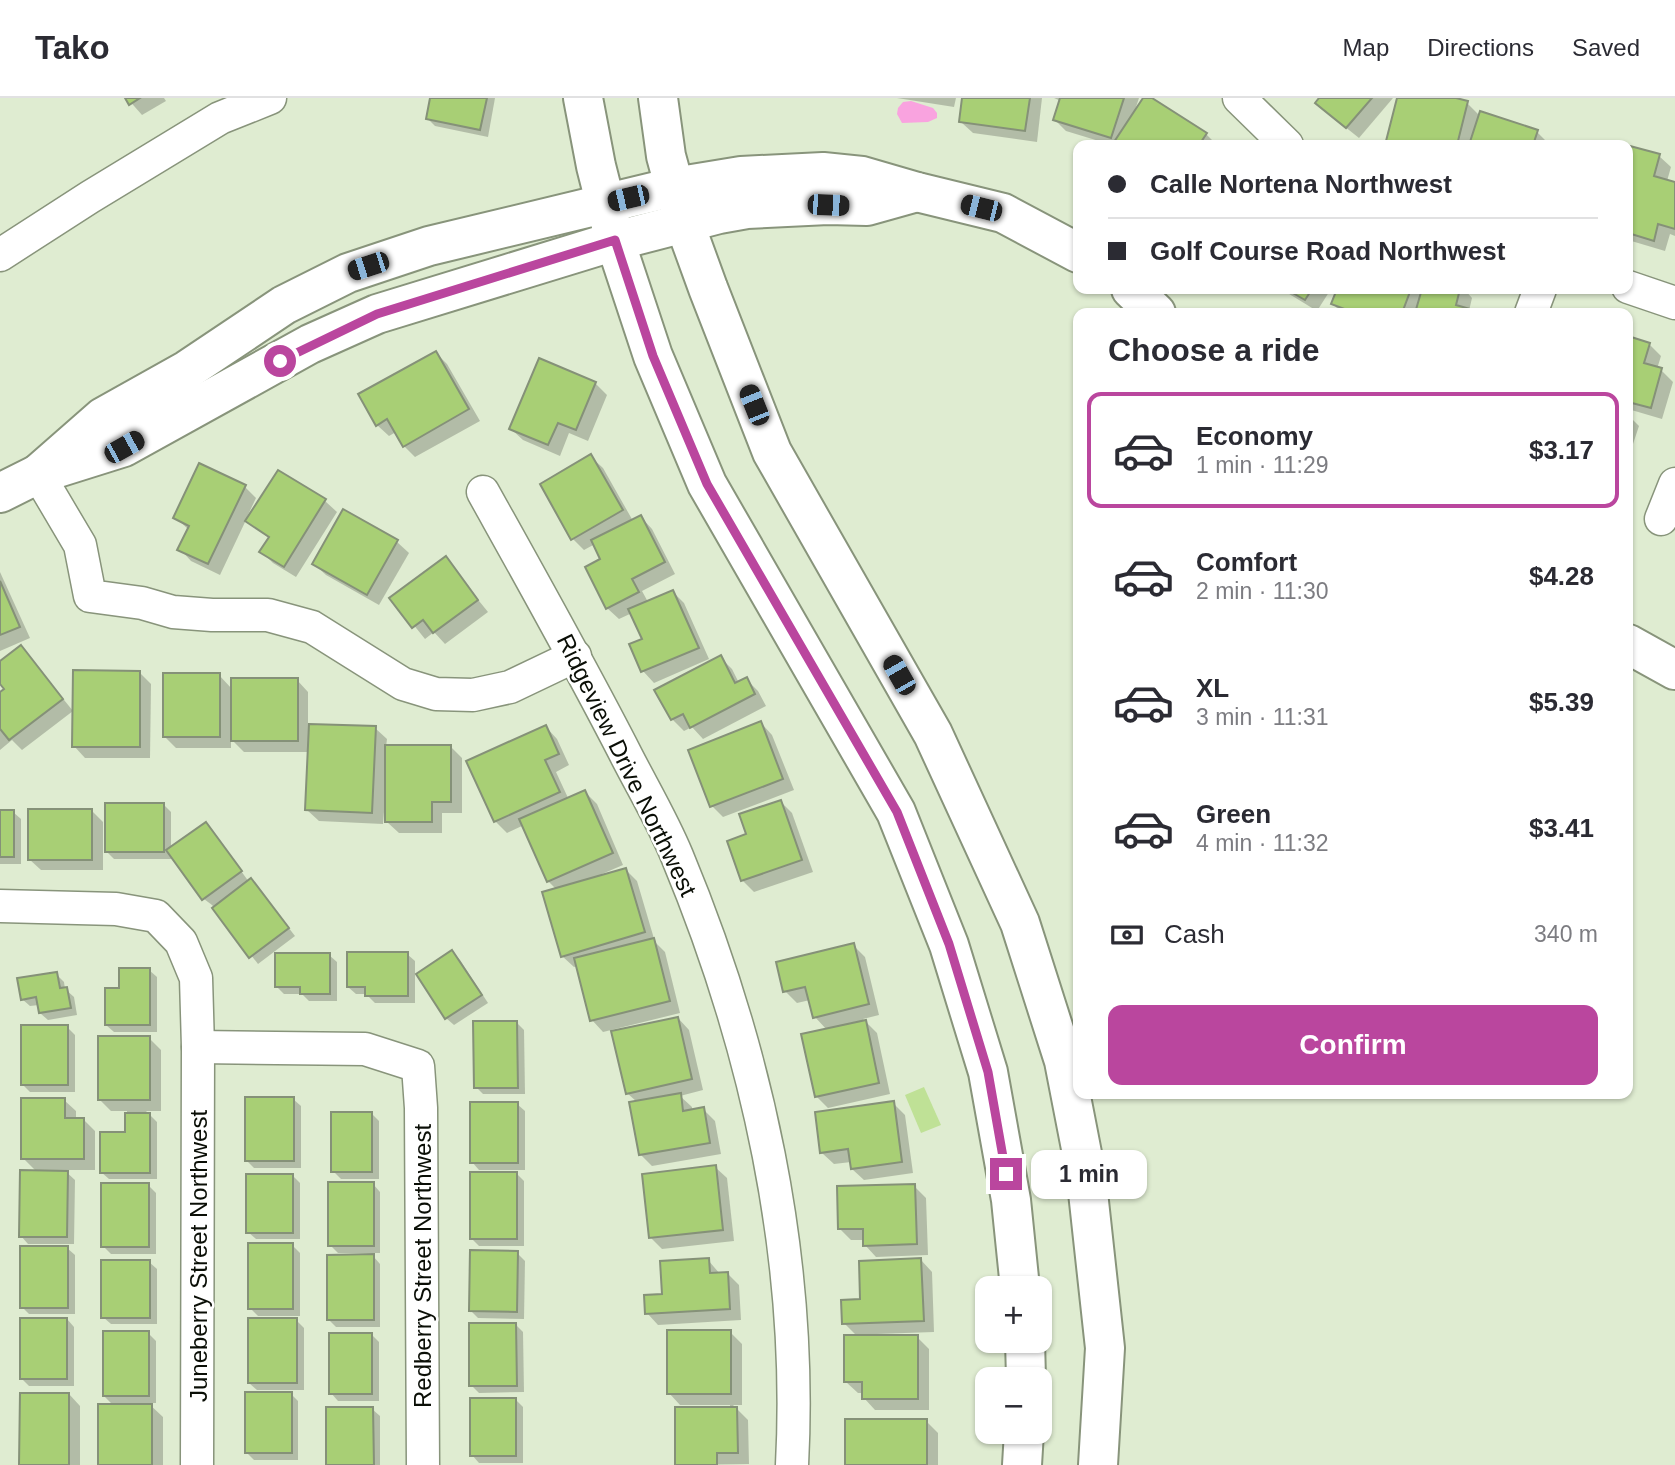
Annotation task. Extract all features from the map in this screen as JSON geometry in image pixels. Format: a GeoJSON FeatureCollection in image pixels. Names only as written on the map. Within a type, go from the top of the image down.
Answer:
{"type":"FeatureCollection","features":[{"type":"Feature","properties":{"kind":"main road"},"geometry":{"type":"LineString","coordinates":[[583,98],[604,203],[615,240],[653,356],[707,484],[897,812],[949,944],[988,1072],[1011,1200],[1019,1276]]}},
{"type":"Feature","properties":{"kind":"main road"},"geometry":{"type":"LineString","coordinates":[[658,98],[666,156],[679,205],[708,288],[772,452],[933,734],[1020,923],[1063,1061],[1086,1174],[1105,1348],[1098,1465]]}},
{"type":"Feature","properties":{"kind":"main road"},"geometry":{"type":"LineString","coordinates":[[38,474],[103,417],[187,370],[284,305],[348,273],[429,246],[604,203],[747,209],[867,206],[917,192],[1003,213],[1073,250]]}},
{"type":"Feature","properties":{"kind":"main road"},"geometry":{"type":"LineString","coordinates":[[0,493],[38,474],[124,447],[310,344],[377,314],[615,240],[679,205]]}},
{"type":"Feature","properties":{"kind":"main road"},"geometry":{"type":"LineString","coordinates":[[1136,294],[1151,308]]}},
{"type":"Feature","properties":{"kind":"main road"},"geometry":{"type":"LineString","coordinates":[[1633,647],[1675,670]]}},
{"type":"Feature","properties":{"kind":"main road"},"geometry":{"type":"LineString","coordinates":[[1022,1465],[1023,1444]]}},
{"type":"Feature","properties":{"kind":"street"},"geometry":{"type":"LineString","coordinates":[[0,255],[220,118],[270,98]]}},
{"type":"Feature","properties":{"kind":"street"},"geometry":{"type":"LineString","coordinates":[[1239,98],[1282,140]]}},
{"type":"Feature","properties":{"kind":"street"},"geometry":{"type":"LineString","coordinates":[[1633,289],[1675,303]]}},
{"type":"Feature","properties":{"kind":"street"},"geometry":{"type":"LineString","coordinates":[[38,474],[80,545],[90,596],[142,603],[173,612],[268,615],[312,626],[403,684],[436,694],[473,695],[510,687],[575,656]]}},
{"type":"Feature","properties":{"kind":"street"},"geometry":{"type":"LineString","coordinates":[[1661,519],[1675,484]]}},
{"type":"Feature","properties":{"kind":"street","name":"Ridgeview Drive Northwest"},"geometry":{"type":"LineString","coordinates":[[483,492],[575,656],[677,854],[721,973],[745,1051],[772,1169],[786,1265],[794,1417],[792,1465]]}},
{"type":"Feature","properties":{"kind":"street","name":"Juneberry Street Northwest"},"geometry":{"type":"LineString","coordinates":[[0,906],[116,909],[156,916],[181,942],[196,978],[197,1465]]}},
{"type":"Feature","properties":{"kind":"street","name":"Redberry Street Northwest"},"geometry":{"type":"LineString","coordinates":[[198,1047],[365,1049],[418,1066],[421,1122],[423,1465]]}},
{"type":"Feature","properties":{"kind":"green space"},"geometry":{"type":"Polygon","coordinates":[[[924,1087],[941,1125],[921,1133],[905,1095],[924,1087]]]}},
{"type":"Feature","properties":{"kind":"shaded area"},"geometry":{"type":"Polygon","coordinates":[[[911,101],[933,108],[937,118],[928,122],[902,123],[897,114],[898,108],[903,102],[911,101]]]}},
{"type":"Feature","properties":{"kind":"building"},"geometry":{"type":"Polygon","coordinates":[[[125,98],[140,98],[129,105],[125,98]]]}},
{"type":"Feature","properties":{"kind":"building"},"geometry":{"type":"Polygon","coordinates":[[[430,98],[487,98],[480,130],[426,119],[430,98]]]}},
{"type":"Feature","properties":{"kind":"building"},"geometry":{"type":"Polygon","coordinates":[[[962,98],[1030,98],[1025,131],[959,122],[962,98]]]}},
{"type":"Feature","properties":{"kind":"building"},"geometry":{"type":"Polygon","coordinates":[[[1060,98],[1124,98],[1111,138],[1053,120],[1060,98]]]}},
{"type":"Feature","properties":{"kind":"building"},"geometry":{"type":"Polygon","coordinates":[[[1143,98],[1152,98],[1207,133],[1202,140],[1115,140],[1143,98]]]}},
{"type":"Feature","properties":{"kind":"building"},"geometry":{"type":"Polygon","coordinates":[[[1319,98],[1372,98],[1346,128],[1315,103],[1319,98]]]}},
{"type":"Feature","properties":{"kind":"building"},"geometry":{"type":"Polygon","coordinates":[[[1397,98],[1456,98],[1468,101],[1458,140],[1386,140],[1397,98]]]}},
{"type":"Feature","properties":{"kind":"building"},"geometry":{"type":"Polygon","coordinates":[[[1480,111],[1538,130],[1535,140],[1471,140],[1480,111]]]}},
{"type":"Feature","properties":{"kind":"building"},"geometry":{"type":"Polygon","coordinates":[[[1633,147],[1660,154],[1654,176],[1675,182],[1675,229],[1658,224],[1654,241],[1633,235],[1633,147]]]}},
{"type":"Feature","properties":{"kind":"building"},"geometry":{"type":"Polygon","coordinates":[[[1295,294],[1309,294],[1305,300],[1295,294]]]}},
{"type":"Feature","properties":{"kind":"building"},"geometry":{"type":"Polygon","coordinates":[[[1335,294],[1409,294],[1404,308],[1342,308],[1331,304],[1335,294]]]}},
{"type":"Feature","properties":{"kind":"building"},"geometry":{"type":"Polygon","coordinates":[[[1421,294],[1459,294],[1456,305],[1466,308],[1416,308],[1421,294]]]}},
{"type":"Feature","properties":{"kind":"building"},"geometry":{"type":"Polygon","coordinates":[[[1633,338],[1650,343],[1644,363],[1662,368],[1651,408],[1633,403],[1633,338]]]}},
{"type":"Feature","properties":{"kind":"building"},"geometry":{"type":"Polygon","coordinates":[[[436,351],[469,409],[403,447],[387,419],[376,426],[358,394],[436,351]]]}},
{"type":"Feature","properties":{"kind":"building"},"geometry":{"type":"Polygon","coordinates":[[[539,358],[596,382],[576,430],[558,423],[548,445],[509,429],[539,358]]]}},
{"type":"Feature","properties":{"kind":"building"},"geometry":{"type":"Polygon","coordinates":[[[591,454],[623,510],[571,540],[540,484],[591,454]]]}},
{"type":"Feature","properties":{"kind":"building"},"geometry":{"type":"Polygon","coordinates":[[[199,463],[246,485],[208,564],[177,550],[189,526],[173,518],[199,463]]]}},
{"type":"Feature","properties":{"kind":"building"},"geometry":{"type":"Polygon","coordinates":[[[278,470],[326,499],[284,567],[259,552],[269,537],[245,521],[278,470]]]}},
{"type":"Feature","properties":{"kind":"building"},"geometry":{"type":"Polygon","coordinates":[[[343,509],[398,540],[367,595],[312,564],[343,509]]]}},
{"type":"Feature","properties":{"kind":"building"},"geometry":{"type":"Polygon","coordinates":[[[641,515],[665,562],[632,579],[639,592],[606,609],[585,567],[600,559],[591,540],[641,515]]]}},
{"type":"Feature","properties":{"kind":"building"},"geometry":{"type":"Polygon","coordinates":[[[446,556],[478,600],[433,633],[423,620],[412,628],[389,598],[446,556]]]}},
{"type":"Feature","properties":{"kind":"building"},"geometry":{"type":"Polygon","coordinates":[[[0,581],[20,627],[0,635],[0,581]]]}},
{"type":"Feature","properties":{"kind":"building"},"geometry":{"type":"Polygon","coordinates":[[[673,590],[699,648],[641,672],[629,644],[642,639],[628,609],[673,590]]]}},
{"type":"Feature","properties":{"kind":"building"},"geometry":{"type":"Polygon","coordinates":[[[21,645],[63,699],[9,740],[0,729],[0,692],[4,689],[0,684],[0,661],[21,645]]]}},
{"type":"Feature","properties":{"kind":"building"},"geometry":{"type":"Polygon","coordinates":[[[721,655],[735,683],[747,677],[755,694],[690,728],[683,714],[671,720],[654,690],[721,655]]]}},
{"type":"Feature","properties":{"kind":"building"},"geometry":{"type":"Polygon","coordinates":[[[73,670],[140,671],[140,747],[72,747],[73,670]]]}},
{"type":"Feature","properties":{"kind":"building"},"geometry":{"type":"Polygon","coordinates":[[[163,673],[220,673],[220,737],[163,737],[163,673]]]}},
{"type":"Feature","properties":{"kind":"building"},"geometry":{"type":"Polygon","coordinates":[[[231,678],[298,678],[298,741],[231,741],[231,678]]]}},
{"type":"Feature","properties":{"kind":"building"},"geometry":{"type":"Polygon","coordinates":[[[761,721],[783,779],[710,807],[688,750],[761,721]]]}},
{"type":"Feature","properties":{"kind":"building"},"geometry":{"type":"Polygon","coordinates":[[[309,724],[376,726],[372,813],[305,810],[309,724]]]}},
{"type":"Feature","properties":{"kind":"building"},"geometry":{"type":"Polygon","coordinates":[[[546,725],[559,754],[545,760],[560,792],[494,822],[466,761],[546,725]]]}},
{"type":"Feature","properties":{"kind":"building"},"geometry":{"type":"Polygon","coordinates":[[[385,745],[451,745],[451,802],[432,802],[432,822],[385,822],[385,745]]]}},
{"type":"Feature","properties":{"kind":"building"},"geometry":{"type":"Polygon","coordinates":[[[585,790],[613,853],[547,882],[519,819],[585,790]]]}},
{"type":"Feature","properties":{"kind":"building"},"geometry":{"type":"Polygon","coordinates":[[[781,800],[802,860],[741,881],[727,841],[746,834],[739,814],[781,800]]]}},
{"type":"Feature","properties":{"kind":"building"},"geometry":{"type":"Polygon","coordinates":[[[105,803],[164,803],[164,852],[105,852],[105,803]]]}},
{"type":"Feature","properties":{"kind":"building"},"geometry":{"type":"Polygon","coordinates":[[[28,809],[92,809],[92,860],[28,860],[28,809]]]}},
{"type":"Feature","properties":{"kind":"building"},"geometry":{"type":"Polygon","coordinates":[[[0,810],[14,810],[14,857],[0,857],[0,810]]]}},
{"type":"Feature","properties":{"kind":"building"},"geometry":{"type":"Polygon","coordinates":[[[206,822],[242,871],[202,900],[166,850],[206,822]]]}},
{"type":"Feature","properties":{"kind":"building"},"geometry":{"type":"Polygon","coordinates":[[[626,868],[645,932],[561,957],[542,892],[626,868]]]}},
{"type":"Feature","properties":{"kind":"building"},"geometry":{"type":"Polygon","coordinates":[[[251,878],[289,928],[249,958],[212,908],[251,878]]]}},
{"type":"Feature","properties":{"kind":"building"},"geometry":{"type":"Polygon","coordinates":[[[654,938],[670,1001],[590,1021],[574,958],[654,938]]]}},
{"type":"Feature","properties":{"kind":"building"},"geometry":{"type":"Polygon","coordinates":[[[854,943],[869,1004],[813,1018],[805,987],[783,992],[776,962],[854,943]]]}},
{"type":"Feature","properties":{"kind":"building"},"geometry":{"type":"Polygon","coordinates":[[[452,950],[482,995],[445,1019],[416,974],[452,950]]]}},
{"type":"Feature","properties":{"kind":"building"},"geometry":{"type":"Polygon","coordinates":[[[347,952],[408,952],[408,996],[365,996],[365,987],[347,987],[347,952]]]}},
{"type":"Feature","properties":{"kind":"building"},"geometry":{"type":"Polygon","coordinates":[[[275,953],[330,953],[330,994],[300,994],[300,987],[275,987],[275,953]]]}},
{"type":"Feature","properties":{"kind":"building"},"geometry":{"type":"Polygon","coordinates":[[[119,968],[150,968],[150,1025],[105,1025],[105,988],[119,988],[119,968]]]}},
{"type":"Feature","properties":{"kind":"building"},"geometry":{"type":"Polygon","coordinates":[[[57,972],[60,988],[67,987],[71,1008],[39,1013],[36,997],[21,1000],[17,978],[57,972]]]}},
{"type":"Feature","properties":{"kind":"building"},"geometry":{"type":"Polygon","coordinates":[[[678,1017],[692,1079],[626,1094],[611,1031],[678,1017]]]}},
{"type":"Feature","properties":{"kind":"building"},"geometry":{"type":"Polygon","coordinates":[[[866,1020],[879,1083],[815,1097],[801,1034],[866,1020]]]}},
{"type":"Feature","properties":{"kind":"building"},"geometry":{"type":"Polygon","coordinates":[[[473,1021],[517,1021],[518,1088],[474,1088],[473,1021]]]}},
{"type":"Feature","properties":{"kind":"building"},"geometry":{"type":"Polygon","coordinates":[[[21,1025],[68,1025],[68,1085],[21,1085],[21,1025]]]}},
{"type":"Feature","properties":{"kind":"building"},"geometry":{"type":"Polygon","coordinates":[[[98,1036],[150,1036],[150,1100],[98,1100],[98,1036]]]}},
{"type":"Feature","properties":{"kind":"building"},"geometry":{"type":"Polygon","coordinates":[[[681,1093],[683,1111],[704,1107],[710,1143],[639,1155],[629,1102],[681,1093]]]}},
{"type":"Feature","properties":{"kind":"building"},"geometry":{"type":"Polygon","coordinates":[[[245,1097],[294,1097],[294,1161],[245,1161],[245,1097]]]}},
{"type":"Feature","properties":{"kind":"building"},"geometry":{"type":"Polygon","coordinates":[[[21,1098],[65,1098],[65,1118],[84,1118],[84,1159],[21,1159],[21,1098]]]}},
{"type":"Feature","properties":{"kind":"building"},"geometry":{"type":"Polygon","coordinates":[[[894,1101],[902,1162],[851,1169],[848,1149],[820,1153],[815,1112],[894,1101]]]}},
{"type":"Feature","properties":{"kind":"building"},"geometry":{"type":"Polygon","coordinates":[[[470,1102],[518,1102],[518,1163],[470,1163],[470,1102]]]}},
{"type":"Feature","properties":{"kind":"building"},"geometry":{"type":"Polygon","coordinates":[[[331,1112],[372,1112],[372,1172],[331,1172],[331,1112]]]}},
{"type":"Feature","properties":{"kind":"building"},"geometry":{"type":"Polygon","coordinates":[[[125,1113],[150,1113],[150,1173],[100,1173],[100,1132],[125,1132],[125,1113]]]}},
{"type":"Feature","properties":{"kind":"building"},"geometry":{"type":"Polygon","coordinates":[[[716,1165],[723,1230],[649,1238],[642,1174],[716,1165]]]}},
{"type":"Feature","properties":{"kind":"building"},"geometry":{"type":"Polygon","coordinates":[[[20,1170],[68,1171],[67,1237],[19,1237],[20,1170]]]}},
{"type":"Feature","properties":{"kind":"building"},"geometry":{"type":"Polygon","coordinates":[[[470,1172],[517,1172],[517,1239],[470,1239],[470,1172]]]}},
{"type":"Feature","properties":{"kind":"building"},"geometry":{"type":"Polygon","coordinates":[[[246,1174],[293,1174],[293,1233],[246,1233],[246,1174]]]}},
{"type":"Feature","properties":{"kind":"building"},"geometry":{"type":"Polygon","coordinates":[[[328,1182],[374,1182],[374,1246],[328,1246],[328,1182]]]}},
{"type":"Feature","properties":{"kind":"building"},"geometry":{"type":"Polygon","coordinates":[[[101,1183],[149,1183],[149,1247],[101,1247],[101,1183]]]}},
{"type":"Feature","properties":{"kind":"building"},"geometry":{"type":"Polygon","coordinates":[[[915,1184],[917,1244],[863,1246],[863,1229],[838,1229],[837,1186],[915,1184]]]}},
{"type":"Feature","properties":{"kind":"building"},"geometry":{"type":"Polygon","coordinates":[[[248,1243],[293,1243],[293,1309],[248,1309],[248,1243]]]}},
{"type":"Feature","properties":{"kind":"building"},"geometry":{"type":"Polygon","coordinates":[[[20,1246],[68,1246],[68,1308],[20,1308],[20,1246]]]}},
{"type":"Feature","properties":{"kind":"building"},"geometry":{"type":"Polygon","coordinates":[[[470,1250],[518,1251],[517,1312],[469,1311],[470,1250]]]}},
{"type":"Feature","properties":{"kind":"building"},"geometry":{"type":"Polygon","coordinates":[[[374,1254],[374,1320],[327,1320],[327,1255],[374,1254]]]}},
{"type":"Feature","properties":{"kind":"building"},"geometry":{"type":"Polygon","coordinates":[[[709,1258],[710,1273],[728,1272],[730,1309],[645,1314],[644,1295],[662,1294],[660,1261],[709,1258]]]}},
{"type":"Feature","properties":{"kind":"building"},"geometry":{"type":"Polygon","coordinates":[[[921,1258],[924,1321],[842,1324],[841,1300],[860,1299],[859,1261],[921,1258]]]}},
{"type":"Feature","properties":{"kind":"building"},"geometry":{"type":"Polygon","coordinates":[[[101,1260],[150,1260],[150,1318],[101,1318],[101,1260]]]}},
{"type":"Feature","properties":{"kind":"building"},"geometry":{"type":"Polygon","coordinates":[[[20,1318],[67,1318],[67,1379],[20,1379],[20,1318]]]}},
{"type":"Feature","properties":{"kind":"building"},"geometry":{"type":"Polygon","coordinates":[[[248,1318],[297,1318],[297,1383],[248,1383],[248,1318]]]}},
{"type":"Feature","properties":{"kind":"building"},"geometry":{"type":"Polygon","coordinates":[[[469,1323],[516,1323],[517,1386],[469,1386],[469,1323]]]}},
{"type":"Feature","properties":{"kind":"building"},"geometry":{"type":"Polygon","coordinates":[[[667,1330],[731,1330],[731,1394],[667,1394],[667,1330]]]}},
{"type":"Feature","properties":{"kind":"building"},"geometry":{"type":"Polygon","coordinates":[[[103,1331],[149,1331],[149,1396],[103,1396],[103,1331]]]}},
{"type":"Feature","properties":{"kind":"building"},"geometry":{"type":"Polygon","coordinates":[[[329,1333],[372,1333],[372,1394],[329,1394],[329,1333]]]}},
{"type":"Feature","properties":{"kind":"building"},"geometry":{"type":"Polygon","coordinates":[[[844,1335],[918,1335],[918,1399],[862,1399],[862,1382],[844,1382],[844,1335]]]}},
{"type":"Feature","properties":{"kind":"building"},"geometry":{"type":"Polygon","coordinates":[[[245,1392],[292,1392],[292,1453],[245,1453],[245,1392]]]}},
{"type":"Feature","properties":{"kind":"building"},"geometry":{"type":"Polygon","coordinates":[[[20,1393],[69,1393],[69,1465],[19,1465],[20,1393]]]}},
{"type":"Feature","properties":{"kind":"building"},"geometry":{"type":"Polygon","coordinates":[[[470,1398],[516,1398],[516,1456],[470,1456],[470,1398]]]}},
{"type":"Feature","properties":{"kind":"building"},"geometry":{"type":"Polygon","coordinates":[[[98,1404],[152,1404],[152,1465],[98,1465],[98,1404]]]}},
{"type":"Feature","properties":{"kind":"building"},"geometry":{"type":"Polygon","coordinates":[[[326,1407],[373,1407],[374,1465],[326,1465],[326,1407]]]}},
{"type":"Feature","properties":{"kind":"building"},"geometry":{"type":"Polygon","coordinates":[[[675,1407],[737,1407],[738,1453],[717,1453],[717,1465],[675,1465],[675,1407]]]}},
{"type":"Feature","properties":{"kind":"building"},"geometry":{"type":"Polygon","coordinates":[[[845,1419],[927,1419],[927,1465],[845,1465],[845,1419]]]}},
{"type":"Feature","properties":{"kind":"route"},"geometry":{"type":"LineString","coordinates":[[280,361],[310,344],[377,314],[615,240],[653,356],[707,484],[897,812],[949,944],[988,1072],[1006,1174]]}}]}
